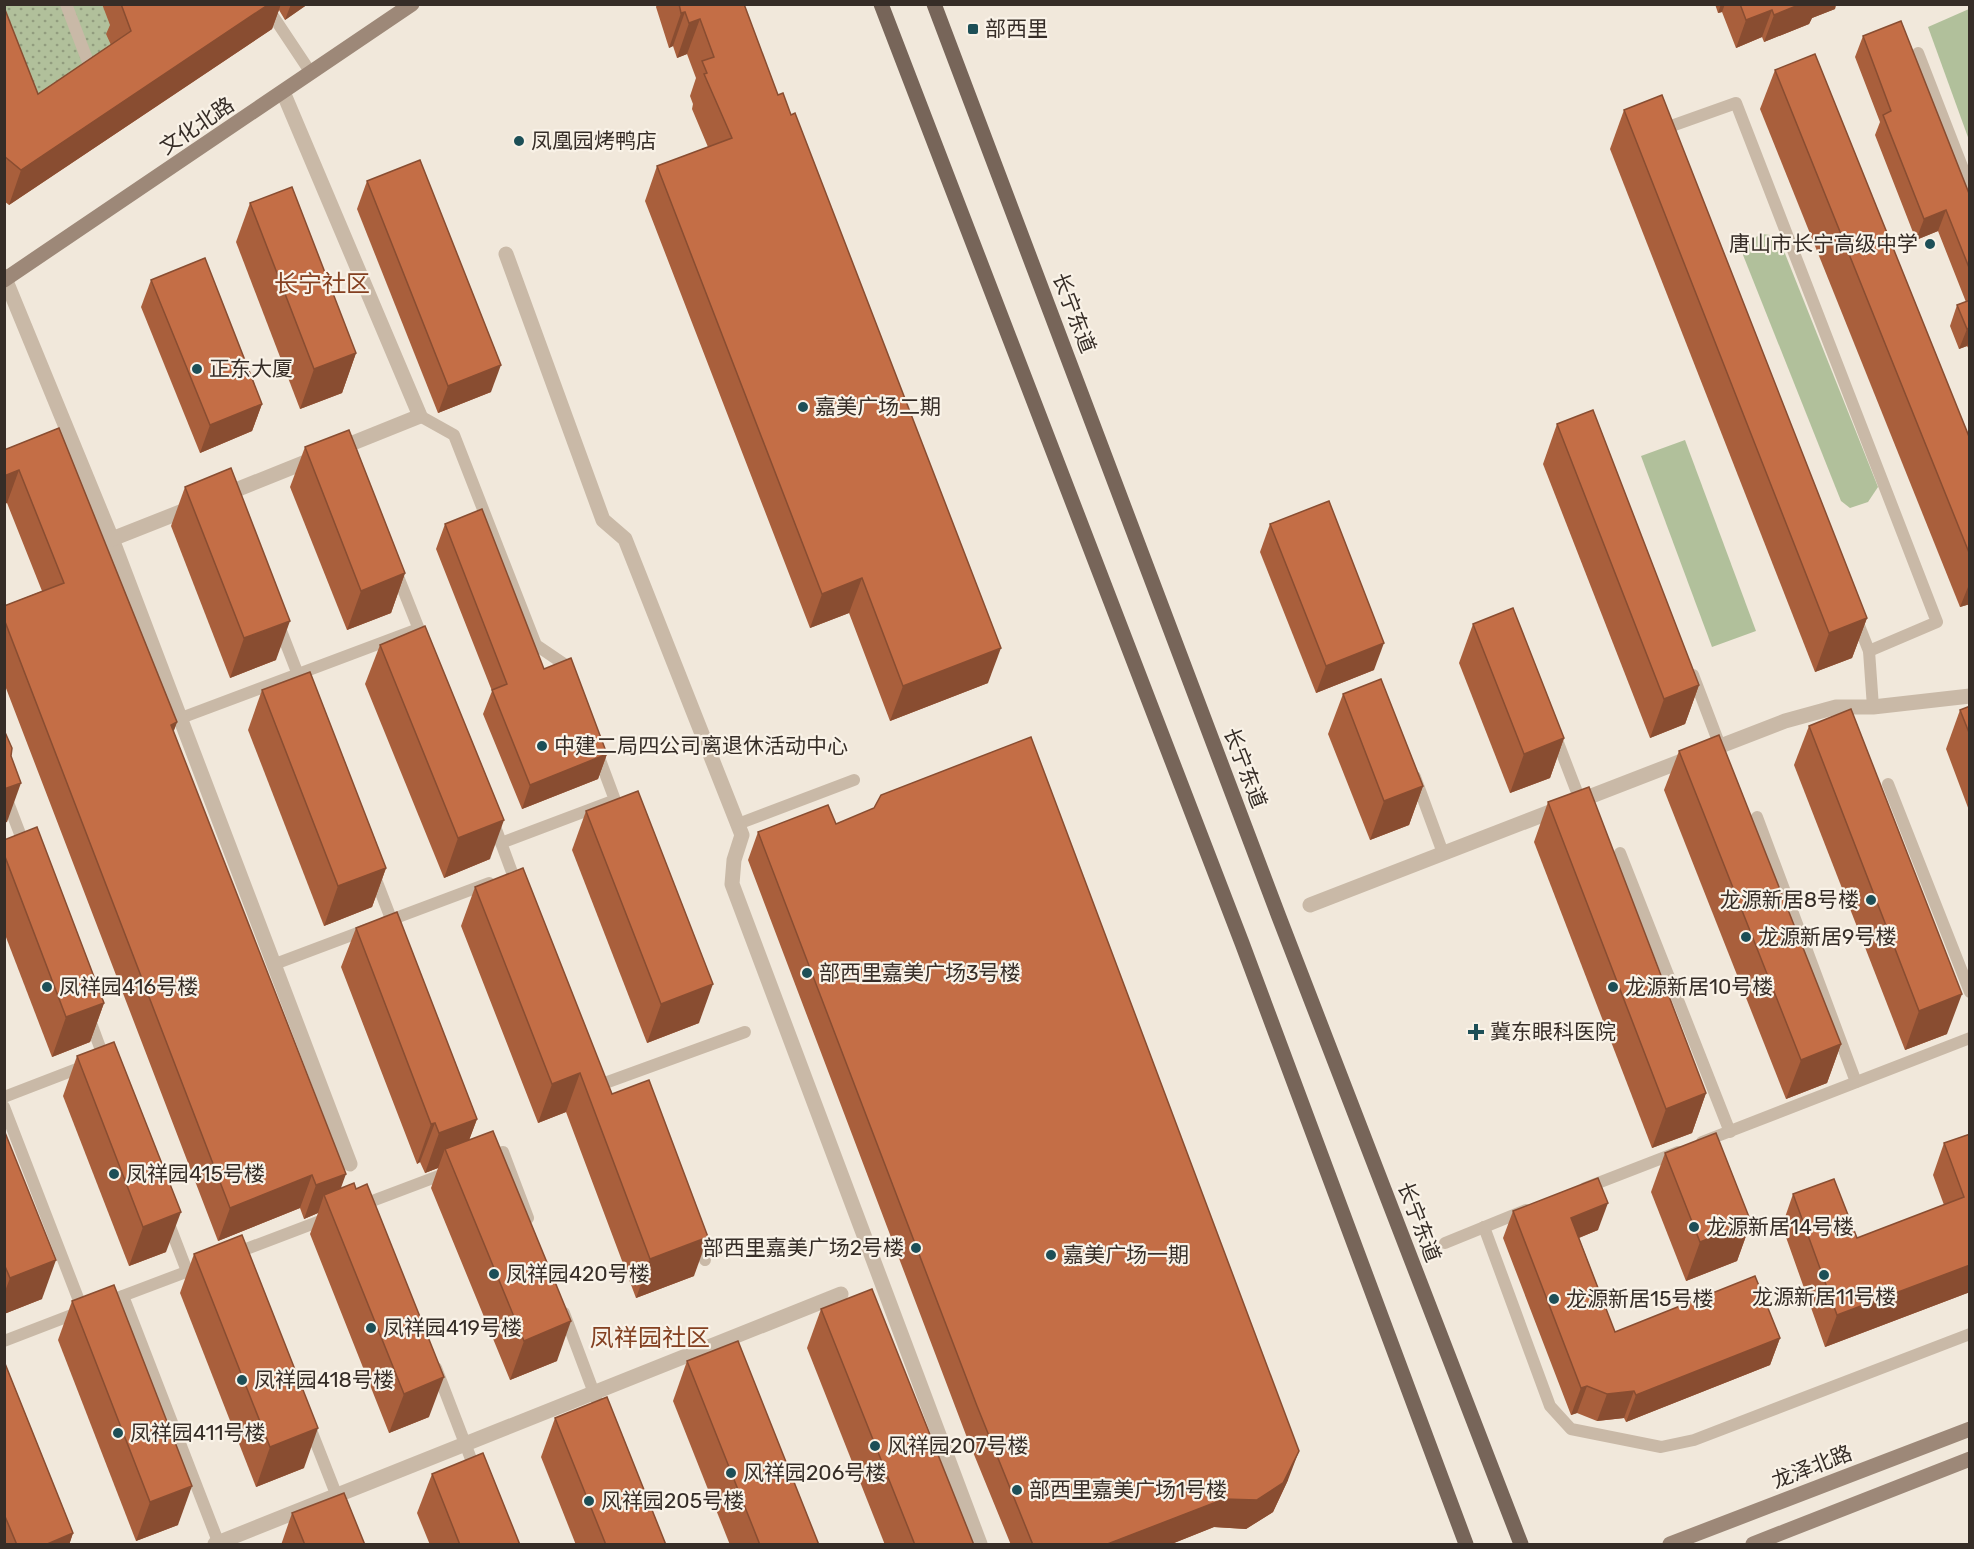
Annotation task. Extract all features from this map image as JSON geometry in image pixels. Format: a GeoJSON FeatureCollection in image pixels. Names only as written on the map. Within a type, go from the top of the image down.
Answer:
{"type":"FeatureCollection","features":[{"type":"Feature","properties":{"kind":"main road","name":"文化北路"},"geometry":{"type":"LineString","coordinates":[[5,278],[412,4]]}},
{"type":"Feature","properties":{"kind":"main road"},"geometry":{"type":"LineString","coordinates":[[881,4],[1242,943],[1466,1545]]}},
{"type":"Feature","properties":{"kind":"main road","name":"长宁东道"},"geometry":{"type":"LineString","coordinates":[[934,4],[1279,917],[1521,1545]]}},
{"type":"Feature","properties":{"kind":"main road","name":"龙泽北路"},"geometry":{"type":"LineString","coordinates":[[1670,1545],[1970,1429]]}},
{"type":"Feature","properties":{"kind":"main road"},"geometry":{"type":"LineString","coordinates":[[1753,1545],[1970,1459]]}},
{"type":"Feature","properties":{"kind":"street"},"geometry":{"type":"LineString","coordinates":[[112,539],[230,498],[349,450],[420,416],[283,92]]}},
{"type":"Feature","properties":{"kind":"street"},"geometry":{"type":"LineString","coordinates":[[506,254],[603,520],[625,539],[738,824],[742,835],[734,860],[732,884],[980,1545]]}},
{"type":"Feature","properties":{"kind":"street"},"geometry":{"type":"LineString","coordinates":[[5,278],[112,539],[350,1164]]}},
{"type":"Feature","properties":{"kind":"street"},"geometry":{"type":"LineString","coordinates":[[1310,905],[1785,720],[1836,707],[1873,707],[1970,696]]}},
{"type":"Feature","properties":{"kind":"street"},"geometry":{"type":"LineString","coordinates":[[217,1544],[594,1393],[722,1348],[841,1294]]}},
{"type":"Feature","properties":{"kind":"lane"},"geometry":{"type":"LineString","coordinates":[[66,4],[93,75]]}},
{"type":"Feature","properties":{"kind":"lane"},"geometry":{"type":"LineString","coordinates":[[265,4],[311,73]]}},
{"type":"Feature","properties":{"kind":"lane"},"geometry":{"type":"LineString","coordinates":[[1917,53],[1970,187]]}},
{"type":"Feature","properties":{"kind":"lane"},"geometry":{"type":"LineString","coordinates":[[1667,140],[1663,129],[1736,103],[1937,622],[1869,651]]}},
{"type":"Feature","properties":{"kind":"lane"},"geometry":{"type":"LineString","coordinates":[[420,416],[454,435],[536,645],[564,664],[572,684]]}},
{"type":"Feature","properties":{"kind":"lane"},"geometry":{"type":"LineString","coordinates":[[389,553],[427,650]]}},
{"type":"Feature","properties":{"kind":"lane"},"geometry":{"type":"LineString","coordinates":[[1851,607],[1869,651],[1873,707]]}},
{"type":"Feature","properties":{"kind":"lane"},"geometry":{"type":"LineString","coordinates":[[273,610],[311,707]]}},
{"type":"Feature","properties":{"kind":"lane"},"geometry":{"type":"LineString","coordinates":[[180,718],[418,629]]}},
{"type":"Feature","properties":{"kind":"lane"},"geometry":{"type":"LineString","coordinates":[[1686,659],[1720,746]]}},
{"type":"Feature","properties":{"kind":"lane"},"geometry":{"type":"LineString","coordinates":[[1551,725],[1580,800]]}},
{"type":"Feature","properties":{"kind":"lane"},"geometry":{"type":"LineString","coordinates":[[501,843],[615,800],[592,737]]}},
{"type":"Feature","properties":{"kind":"lane"},"geometry":{"type":"LineString","coordinates":[[1412,770],[1443,853]]}},
{"type":"Feature","properties":{"kind":"lane"},"geometry":{"type":"LineString","coordinates":[[738,824],[854,780]]}},
{"type":"Feature","properties":{"kind":"lane"},"geometry":{"type":"LineString","coordinates":[[1888,784],[1970,992]]}},
{"type":"Feature","properties":{"kind":"lane"},"geometry":{"type":"LineString","coordinates":[[4,792],[29,857]]}},
{"type":"Feature","properties":{"kind":"lane"},"geometry":{"type":"LineString","coordinates":[[489,811],[520,895]]}},
{"type":"Feature","properties":{"kind":"lane"},"geometry":{"type":"LineString","coordinates":[[1757,817],[1856,1082]]}},
{"type":"Feature","properties":{"kind":"lane"},"geometry":{"type":"LineString","coordinates":[[4,841],[21,835]]}},
{"type":"Feature","properties":{"kind":"lane"},"geometry":{"type":"LineString","coordinates":[[1620,853],[1730,1132]]}},
{"type":"Feature","properties":{"kind":"lane"},"geometry":{"type":"LineString","coordinates":[[370,864],[400,942]]}},
{"type":"Feature","properties":{"kind":"lane"},"geometry":{"type":"LineString","coordinates":[[274,964],[512,874]]}},
{"type":"Feature","properties":{"kind":"lane"},"geometry":{"type":"LineString","coordinates":[[4,1096],[106,1064],[83,1002]]}},
{"type":"Feature","properties":{"kind":"lane"},"geometry":{"type":"LineString","coordinates":[[590,1078],[594,1089],[637,1080],[746,1032]]}},
{"type":"Feature","properties":{"kind":"lane"},"geometry":{"type":"LineString","coordinates":[[1573,1192],[1970,1038]]}},
{"type":"Feature","properties":{"kind":"lane"},"geometry":{"type":"LineString","coordinates":[[4,1107],[83,1311]]}},
{"type":"Feature","properties":{"kind":"lane"},"geometry":{"type":"LineString","coordinates":[[4,1341],[215,1261],[245,1256],[345,1211],[375,1207],[465,1166],[503,1152],[532,1228]]}},
{"type":"Feature","properties":{"kind":"lane"},"geometry":{"type":"LineString","coordinates":[[1444,1243],[1539,1205]]}},
{"type":"Feature","properties":{"kind":"lane"},"geometry":{"type":"LineString","coordinates":[[162,1208],[187,1272]]}},
{"type":"Feature","properties":{"kind":"lane"},"geometry":{"type":"LineString","coordinates":[[693,1227],[705,1260]]}},
{"type":"Feature","properties":{"kind":"lane"},"geometry":{"type":"LineString","coordinates":[[1484,1227],[1550,1406],[1572,1429],[1661,1447],[1694,1440],[1970,1334]]}},
{"type":"Feature","properties":{"kind":"lane"},"geometry":{"type":"LineString","coordinates":[[123,1296],[217,1544]]}},
{"type":"Feature","properties":{"kind":"lane"},"geometry":{"type":"LineString","coordinates":[[561,1305],[602,1414]]}},
{"type":"Feature","properties":{"kind":"lane"},"geometry":{"type":"LineString","coordinates":[[431,1356],[482,1489]]}},
{"type":"Feature","properties":{"kind":"lane"},"geometry":{"type":"LineString","coordinates":[[306,1418],[344,1515]]}},
{"type":"Feature","properties":{"kind":"green space"},"geometry":{"type":"Polygon","coordinates":[[[5,5],[220,5],[23,144],[5,94],[5,5]]]}},
{"type":"Feature","properties":{"kind":"green space"},"geometry":{"type":"Polygon","coordinates":[[[1969,9],[1969,140],[1928,27],[1969,9]]]}},
{"type":"Feature","properties":{"kind":"green space"},"geometry":{"type":"Polygon","coordinates":[[[1762,234],[1778,236],[1878,487],[1868,502],[1850,508],[1841,501],[1743,255],[1746,242],[1762,234]]]}},
{"type":"Feature","properties":{"kind":"green space"},"geometry":{"type":"Polygon","coordinates":[[[1685,440],[1756,631],[1712,647],[1641,456],[1685,440]]]}},
{"type":"Feature","properties":{"kind":"building"},"geometry":{"type":"Polygon","coordinates":[[[121,4],[269,4],[21,170],[4,156],[4,7],[38,94],[131,31],[121,4]]]}},
{"type":"Feature","properties":{"kind":"building","name":"嘉美广场二期"},"geometry":{"type":"Polygon","coordinates":[[[679,4],[744,4],[778,95],[783,93],[791,115],[795,113],[1001,648],[903,686],[862,578],[822,594],[657,166],[732,138],[704,74],[707,73],[702,61],[714,57],[700,19],[689,23],[685,12],[681,13],[679,4]]]}},
{"type":"Feature","properties":{"kind":"building"},"geometry":{"type":"Polygon","coordinates":[[[1740,4],[1801,4],[1774,15],[1772,10],[1746,20],[1740,4]]]}},
{"type":"Feature","properties":{"kind":"building"},"geometry":{"type":"Polygon","coordinates":[[[1901,21],[1970,196],[1970,270],[1946,210],[1924,219],[1883,115],[1891,111],[1863,36],[1901,21]]]}},
{"type":"Feature","properties":{"kind":"building"},"geometry":{"type":"Polygon","coordinates":[[[1815,54],[1970,439],[1970,555],[1775,70],[1815,54]]]}},
{"type":"Feature","properties":{"kind":"building"},"geometry":{"type":"Polygon","coordinates":[[[1662,95],[1867,618],[1829,633],[1624,110],[1662,95]]]}},
{"type":"Feature","properties":{"kind":"building"},"geometry":{"type":"Polygon","coordinates":[[[420,160],[501,365],[448,386],[367,181],[420,160]]]}},
{"type":"Feature","properties":{"kind":"building"},"geometry":{"type":"Polygon","coordinates":[[[292,187],[356,353],[314,369],[250,203],[292,187]]]}},
{"type":"Feature","properties":{"kind":"building"},"geometry":{"type":"Polygon","coordinates":[[[205,258],[262,404],[210,425],[151,280],[205,258]]]}},
{"type":"Feature","properties":{"kind":"building"},"geometry":{"type":"Polygon","coordinates":[[[1970,300],[1970,327],[1967,329],[1957,305],[1970,300]]]}},
{"type":"Feature","properties":{"kind":"building"},"geometry":{"type":"Polygon","coordinates":[[[1593,410],[1699,685],[1664,699],[1557,424],[1593,410]]]}},
{"type":"Feature","properties":{"kind":"building"},"geometry":{"type":"Polygon","coordinates":[[[59,428],[177,722],[171,725],[346,1174],[316,1185],[312,1175],[230,1208],[4,619],[4,606],[64,583],[19,470],[4,476],[4,450],[59,428]]]}},
{"type":"Feature","properties":{"kind":"building"},"geometry":{"type":"Polygon","coordinates":[[[349,430],[405,573],[361,591],[305,447],[349,430]]]}},
{"type":"Feature","properties":{"kind":"building"},"geometry":{"type":"Polygon","coordinates":[[[231,468],[290,621],[244,638],[185,487],[231,468]]]}},
{"type":"Feature","properties":{"kind":"building"},"geometry":{"type":"Polygon","coordinates":[[[1329,501],[1384,643],[1326,666],[1270,524],[1329,501]]]}},
{"type":"Feature","properties":{"kind":"building"},"geometry":{"type":"Polygon","coordinates":[[[482,509],[544,669],[571,658],[607,754],[530,785],[492,690],[507,684],[445,524],[482,509]]]}},
{"type":"Feature","properties":{"kind":"building"},"geometry":{"type":"Polygon","coordinates":[[[1513,608],[1564,738],[1524,754],[1473,624],[1513,608]]]}},
{"type":"Feature","properties":{"kind":"building"},"geometry":{"type":"Polygon","coordinates":[[[425,626],[504,820],[458,838],[380,645],[425,626]]]}},
{"type":"Feature","properties":{"kind":"building"},"geometry":{"type":"Polygon","coordinates":[[[310,672],[386,868],[338,886],[262,690],[310,672]]]}},
{"type":"Feature","properties":{"kind":"building"},"geometry":{"type":"Polygon","coordinates":[[[1381,679],[1423,786],[1384,801],[1343,694],[1381,679]]]}},
{"type":"Feature","properties":{"kind":"building"},"geometry":{"type":"Polygon","coordinates":[[[1970,706],[1970,735],[1960,710],[1970,706]]]}},
{"type":"Feature","properties":{"kind":"building"},"geometry":{"type":"Polygon","coordinates":[[[1851,709],[1962,994],[1919,1011],[1809,726],[1851,709]]]}},
{"type":"Feature","properties":{"kind":"building"},"geometry":{"type":"Polygon","coordinates":[[[4,730],[12,748],[11,756],[21,783],[4,789],[4,730]]]}},
{"type":"Feature","properties":{"kind":"building"},"geometry":{"type":"Polygon","coordinates":[[[1719,735],[1841,1044],[1801,1060],[1679,751],[1719,735]]]}},
{"type":"Feature","properties":{"kind":"building","name":"嘉美广场一期"},"geometry":{"type":"Polygon","coordinates":[[[1031,737],[1299,1451],[1283,1483],[1257,1500],[1224,1499],[1105,1545],[1033,1545],[977,1406],[758,832],[828,805],[836,824],[874,808],[881,795],[1031,737]]]}},
{"type":"Feature","properties":{"kind":"building"},"geometry":{"type":"Polygon","coordinates":[[[1589,787],[1706,1093],[1666,1109],[1548,802],[1589,787]]]}},
{"type":"Feature","properties":{"kind":"building"},"geometry":{"type":"Polygon","coordinates":[[[638,791],[713,984],[661,1004],[586,811],[638,791]]]}},
{"type":"Feature","properties":{"kind":"building"},"geometry":{"type":"Polygon","coordinates":[[[37,827],[104,1003],[66,1017],[4,854],[4,840],[37,827]]]}},
{"type":"Feature","properties":{"kind":"building"},"geometry":{"type":"Polygon","coordinates":[[[523,868],[612,1094],[649,1080],[708,1237],[650,1259],[580,1073],[552,1084],[475,887],[523,868]]]}},
{"type":"Feature","properties":{"kind":"building"},"geometry":{"type":"Polygon","coordinates":[[[397,912],[477,1119],[439,1133],[435,1123],[431,1124],[356,928],[397,912]]]}},
{"type":"Feature","properties":{"kind":"building"},"geometry":{"type":"Polygon","coordinates":[[[114,1042],[181,1212],[143,1227],[77,1056],[114,1042]]]}},
{"type":"Feature","properties":{"kind":"building"},"geometry":{"type":"Polygon","coordinates":[[[4,1130],[56,1260],[10,1278],[4,1264],[4,1130]]]}},
{"type":"Feature","properties":{"kind":"building"},"geometry":{"type":"Polygon","coordinates":[[[493,1131],[571,1321],[524,1341],[445,1149],[493,1131]]]}},
{"type":"Feature","properties":{"kind":"building"},"geometry":{"type":"Polygon","coordinates":[[[1716,1133],[1751,1222],[1700,1242],[1665,1153],[1716,1133]]]}},
{"type":"Feature","properties":{"kind":"building"},"geometry":{"type":"Polygon","coordinates":[[[1970,1134],[1970,1265],[1837,1315],[1793,1194],[1834,1179],[1857,1238],[1964,1197],[1944,1143],[1970,1134]]]}},
{"type":"Feature","properties":{"kind":"building"},"geometry":{"type":"Polygon","coordinates":[[[1598,1178],[1608,1203],[1571,1218],[1615,1332],[1755,1276],[1780,1338],[1636,1395],[1634,1391],[1607,1394],[1587,1386],[1581,1388],[1513,1211],[1598,1178]]]}},
{"type":"Feature","properties":{"kind":"building"},"geometry":{"type":"Polygon","coordinates":[[[354,1183],[356,1189],[367,1184],[444,1377],[404,1394],[324,1195],[354,1183]]]}},
{"type":"Feature","properties":{"kind":"building"},"geometry":{"type":"Polygon","coordinates":[[[242,1235],[318,1428],[270,1447],[194,1254],[242,1235]]]}},
{"type":"Feature","properties":{"kind":"building"},"geometry":{"type":"Polygon","coordinates":[[[114,1285],[192,1486],[150,1502],[72,1301],[114,1285]]]}},
{"type":"Feature","properties":{"kind":"building"},"geometry":{"type":"Polygon","coordinates":[[[872,1289],[974,1545],[915,1545],[821,1309],[872,1289]]]}},
{"type":"Feature","properties":{"kind":"building"},"geometry":{"type":"Polygon","coordinates":[[[738,1341],[819,1545],[760,1545],[687,1361],[738,1341]]]}},
{"type":"Feature","properties":{"kind":"building"},"geometry":{"type":"Polygon","coordinates":[[[4,1361],[73,1533],[45,1545],[17,1545],[4,1514],[4,1361]]]}},
{"type":"Feature","properties":{"kind":"building"},"geometry":{"type":"Polygon","coordinates":[[[607,1397],[666,1545],[606,1545],[555,1418],[607,1397]]]}},
{"type":"Feature","properties":{"kind":"building"},"geometry":{"type":"Polygon","coordinates":[[[483,1453],[520,1545],[460,1545],[432,1474],[483,1453]]]}},
{"type":"Feature","properties":{"kind":"building"},"geometry":{"type":"Polygon","coordinates":[[[344,1493],[365,1545],[305,1545],[292,1513],[344,1493]]]}},
{"type":"Feature","properties":{"kind":"place","name":"部西里"},"geometry":{"type":"Point","coordinates":[973,29]}},
{"type":"Feature","properties":{"kind":"place","name":"凤凰园烤鸭店"},"geometry":{"type":"Point","coordinates":[519,141]}},
{"type":"Feature","properties":{"kind":"place","name":"唐山市长宁高级中学"},"geometry":{"type":"Point","coordinates":[1930,244]}},
{"type":"Feature","properties":{"kind":"place","name":"正东大厦"},"geometry":{"type":"Point","coordinates":[197,369]}},
{"type":"Feature","properties":{"kind":"place","name":"嘉美广场二期"},"geometry":{"type":"Point","coordinates":[803,407]}},
{"type":"Feature","properties":{"kind":"place","name":"中建二局四公司离退休活动中心"},"geometry":{"type":"Point","coordinates":[542,746]}},
{"type":"Feature","properties":{"kind":"place","name":"龙源新居8号楼"},"geometry":{"type":"Point","coordinates":[1871,900]}},
{"type":"Feature","properties":{"kind":"place","name":"龙源新居9号楼"},"geometry":{"type":"Point","coordinates":[1746,937]}},
{"type":"Feature","properties":{"kind":"place","name":"部西里嘉美广场3号楼"},"geometry":{"type":"Point","coordinates":[807,973]}},
{"type":"Feature","properties":{"kind":"place","name":"凤祥园416号楼"},"geometry":{"type":"Point","coordinates":[47,987]}},
{"type":"Feature","properties":{"kind":"place","name":"龙源新居10号楼"},"geometry":{"type":"Point","coordinates":[1613,987]}},
{"type":"Feature","properties":{"kind":"place","name":"冀东眼科医院"},"geometry":{"type":"Point","coordinates":[1476,1032]}},
{"type":"Feature","properties":{"kind":"place","name":"凤祥园415号楼"},"geometry":{"type":"Point","coordinates":[114,1174]}},
{"type":"Feature","properties":{"kind":"place","name":"龙源新居14号楼"},"geometry":{"type":"Point","coordinates":[1694,1227]}},
{"type":"Feature","properties":{"kind":"place","name":"部西里嘉美广场2号楼"},"geometry":{"type":"Point","coordinates":[916,1248]}},
{"type":"Feature","properties":{"kind":"place","name":"嘉美广场一期"},"geometry":{"type":"Point","coordinates":[1051,1255]}},
{"type":"Feature","properties":{"kind":"place","name":"凤祥园420号楼"},"geometry":{"type":"Point","coordinates":[494,1274]}},
{"type":"Feature","properties":{"kind":"place","name":"龙源新居11号楼"},"geometry":{"type":"Point","coordinates":[1824,1275]}},
{"type":"Feature","properties":{"kind":"place","name":"龙源新居15号楼"},"geometry":{"type":"Point","coordinates":[1554,1299]}},
{"type":"Feature","properties":{"kind":"place","name":"凤祥园419号楼"},"geometry":{"type":"Point","coordinates":[371,1328]}},
{"type":"Feature","properties":{"kind":"place","name":"凤祥园418号楼"},"geometry":{"type":"Point","coordinates":[242,1380]}},
{"type":"Feature","properties":{"kind":"place","name":"凤祥园411号楼"},"geometry":{"type":"Point","coordinates":[118,1433]}},
{"type":"Feature","properties":{"kind":"place","name":"风祥园207号楼"},"geometry":{"type":"Point","coordinates":[875,1446]}},
{"type":"Feature","properties":{"kind":"place","name":"风祥园206号楼"},"geometry":{"type":"Point","coordinates":[731,1473]}},
{"type":"Feature","properties":{"kind":"place","name":"部西里嘉美广场1号楼"},"geometry":{"type":"Point","coordinates":[1017,1490]}},
{"type":"Feature","properties":{"kind":"place","name":"风祥园205号楼"},"geometry":{"type":"Point","coordinates":[589,1501]}},
{"type":"Feature","properties":{"kind":"district","name":"长宁社区"},"geometry":{"type":"Point","coordinates":[322,284]}},
{"type":"Feature","properties":{"kind":"district","name":"凤祥园社区"},"geometry":{"type":"Point","coordinates":[650,1338]}}]}
